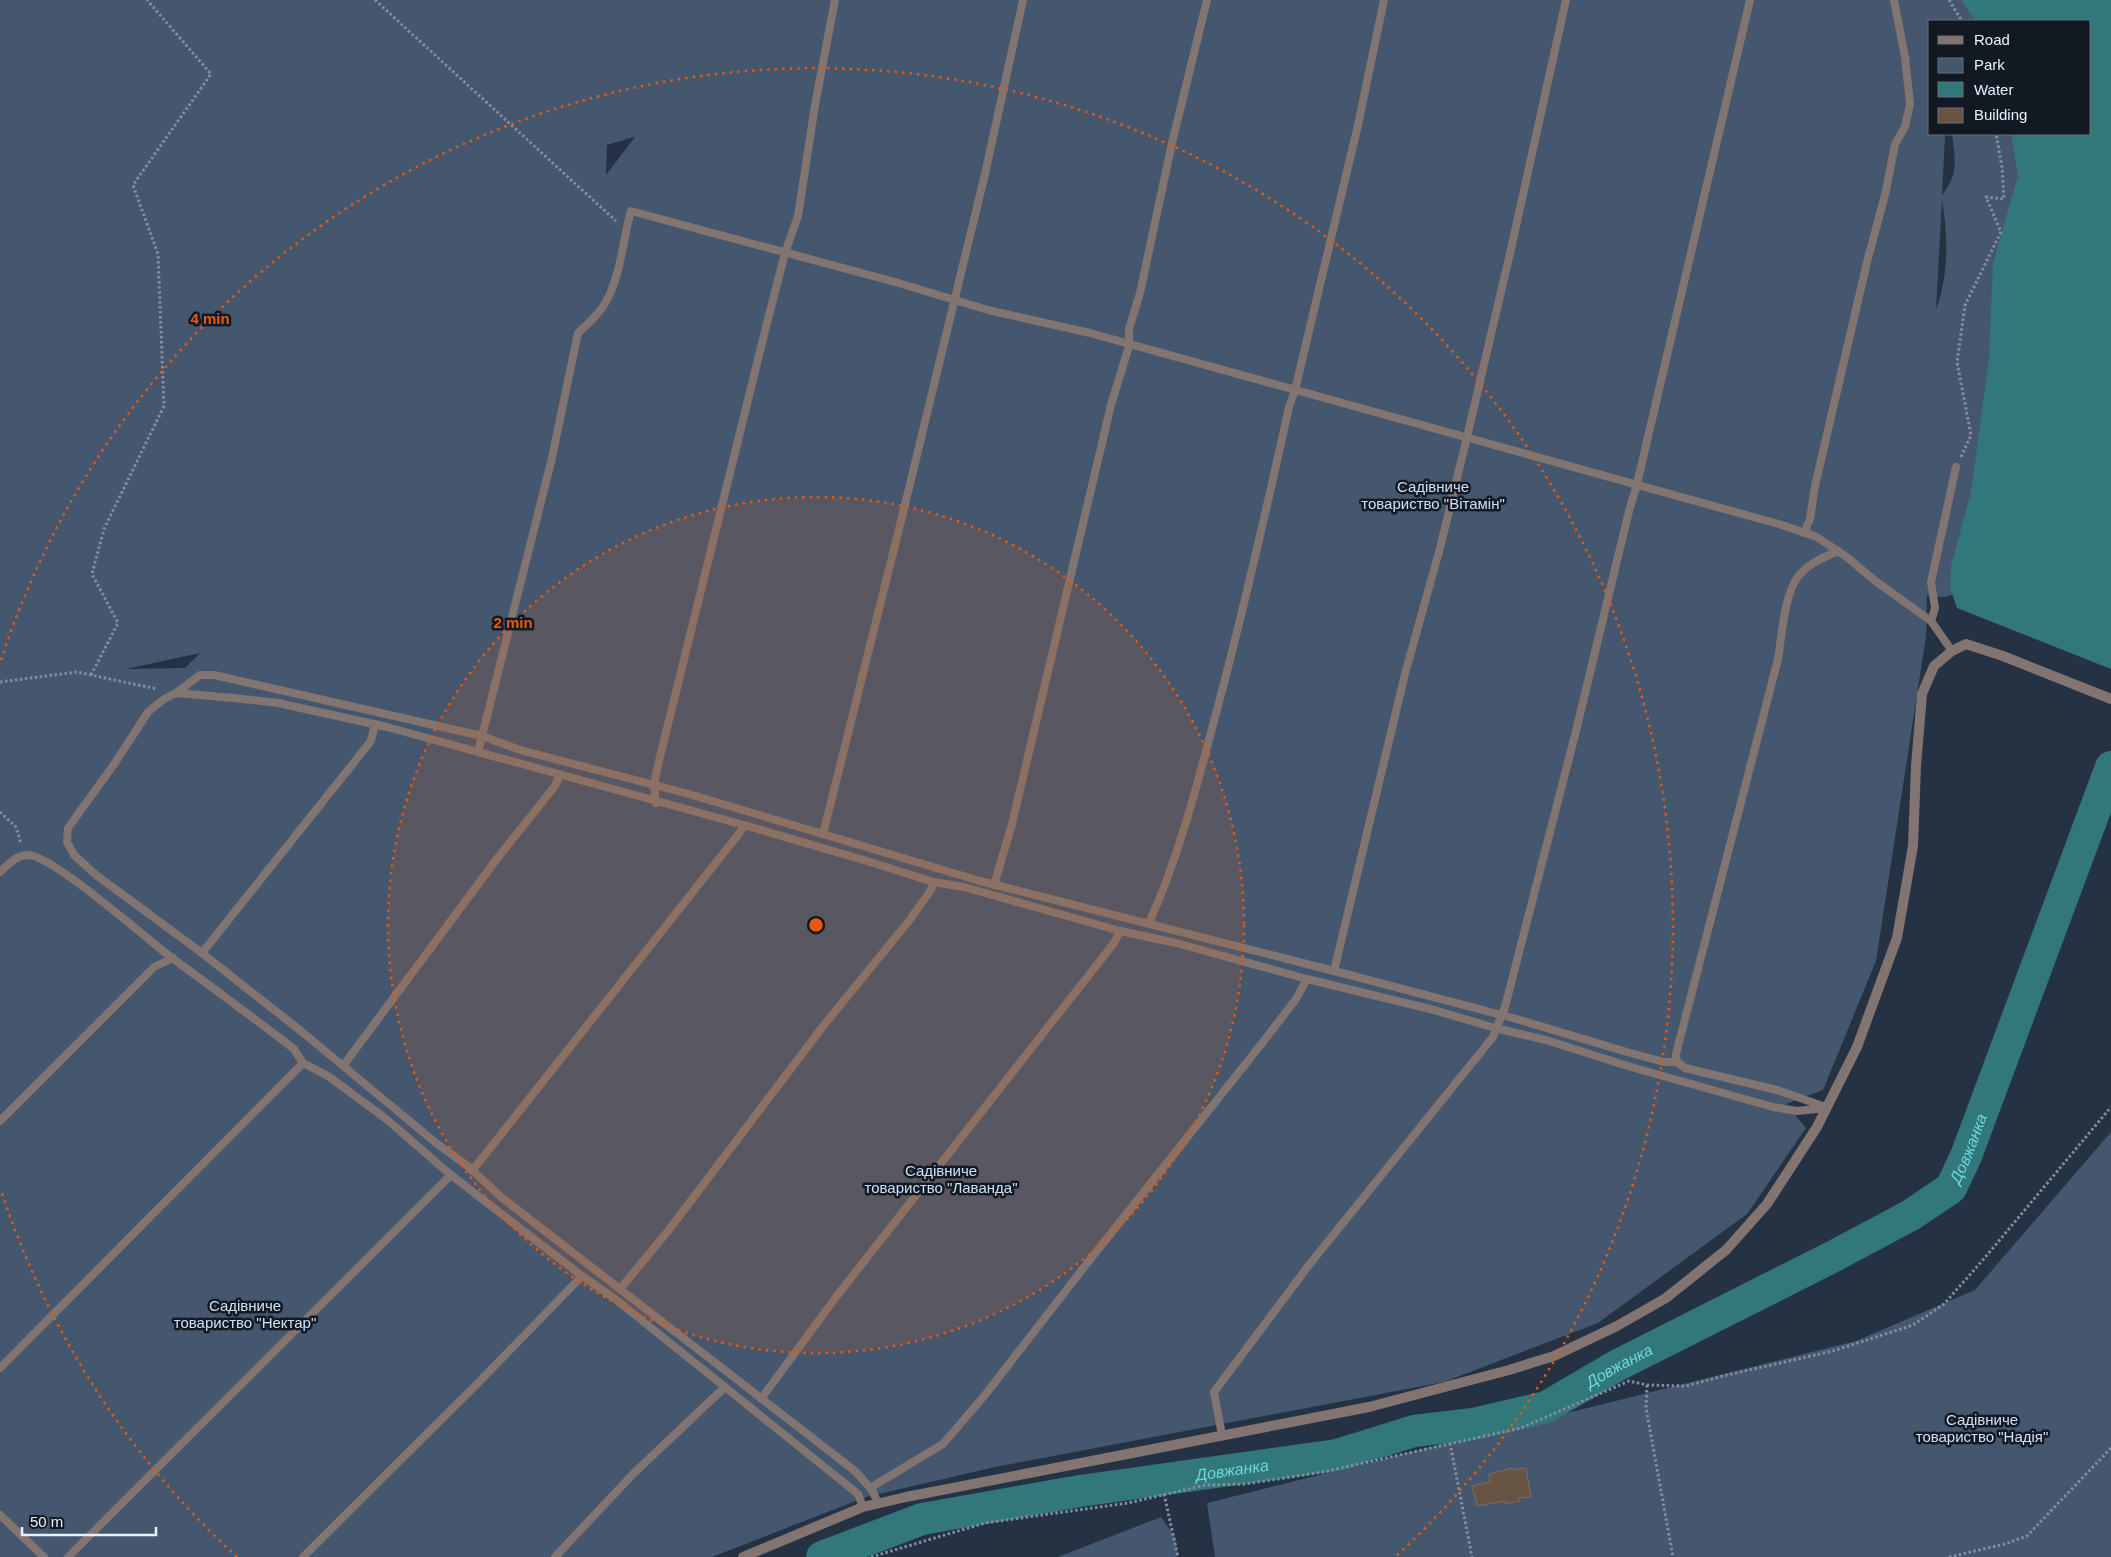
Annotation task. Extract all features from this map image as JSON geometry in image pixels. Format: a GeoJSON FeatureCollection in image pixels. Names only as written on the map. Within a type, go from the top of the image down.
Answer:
{"type":"FeatureCollection","features":[{"type":"Feature","properties":{"kind":"street"},"geometry":{"type":"LineString","coordinates":[[743,1557],[863,1507],[878,1503],[1369,1407],[1510,1370],[1554,1356],[1617,1326],[1666,1298],[1726,1250],[1767,1204],[1816,1127],[1857,1047],[1897,938],[1913,846],[1916,766],[1922,694],[1934,666],[1952,651],[1966,644],[2004,656],[2111,699]]}},
{"type":"Feature","properties":{"kind":"lane"},"geometry":{"type":"LineString","coordinates":[[656,802],[654,786],[785,253],[798,216],[815,105],[835,0]]}},
{"type":"Feature","properties":{"kind":"lane"},"geometry":{"type":"LineString","coordinates":[[823,834],[904,512],[1023,0]]}},
{"type":"Feature","properties":{"kind":"lane"},"geometry":{"type":"LineString","coordinates":[[994,885],[1012,824],[1111,405],[1129,345],[1129,329],[1140,293],[1172,143],[1207,0]]}},
{"type":"Feature","properties":{"kind":"lane"},"geometry":{"type":"LineString","coordinates":[[1149,923],[1161,897],[1196,790],[1233,648],[1289,407],[1296,390],[1358,125],[1384,0]]}},
{"type":"Feature","properties":{"kind":"lane"},"geometry":{"type":"LineString","coordinates":[[1334,971],[1405,674],[1440,548],[1467,437],[1566,0]]}},
{"type":"Feature","properties":{"kind":"lane"},"geometry":{"type":"LineString","coordinates":[[1222,1435],[1214,1392],[1309,1264],[1493,1038],[1517,964],[1576,731],[1628,511],[1637,484],[1750,0]]}},
{"type":"Feature","properties":{"kind":"lane"},"geometry":{"type":"LineString","coordinates":[[1804,533],[1810,519],[1867,262],[1886,191],[1895,144],[1904,127],[1910,104],[1905,57],[1894,0]]}},
{"type":"Feature","properties":{"kind":"lane"},"geometry":{"type":"LineString","coordinates":[[478,752],[549,472],[578,334],[593,320],[608,298],[619,265],[631,211],[1296,390],[1637,484],[1804,533],[1817,538],[1838,551],[1931,621],[1952,651]]}},
{"type":"Feature","properties":{"kind":"lane"},"geometry":{"type":"LineString","coordinates":[[1931,621],[1935,608],[1931,582],[1956,467]]}},
{"type":"Feature","properties":{"kind":"lane"},"geometry":{"type":"LineString","coordinates":[[1677,1062],[1676,1054],[1778,659],[1790,593],[1800,574],[1815,561],[1838,551]]}},
{"type":"Feature","properties":{"kind":"lane"},"geometry":{"type":"LineString","coordinates":[[878,1503],[870,1488],[855,1471],[501,1197],[472,1171],[343,1066],[202,954],[96,875],[74,855],[67,842],[68,828],[115,763],[148,712],[200,675],[214,675],[482,736],[520,750],[689,794],[924,866],[1501,1015],[1664,1062],[1677,1062],[1685,1068],[1777,1090],[1826,1108]]}},
{"type":"Feature","properties":{"kind":"lane"},"geometry":{"type":"LineString","coordinates":[[176,693],[200,694],[278,704],[375,724],[744,826],[933,882],[964,887],[1120,931],[1185,946],[1307,980],[1434,1010],[1495,1028],[1546,1040],[1631,1067],[1773,1107],[1798,1111],[1826,1108]]}},
{"type":"Feature","properties":{"kind":"lane"},"geometry":{"type":"LineString","coordinates":[[202,954],[318,805],[371,741],[375,724]]}},
{"type":"Feature","properties":{"kind":"lane"},"geometry":{"type":"LineString","coordinates":[[343,1066],[496,860],[555,786],[560,775]]}},
{"type":"Feature","properties":{"kind":"lane"},"geometry":{"type":"LineString","coordinates":[[472,1171],[744,826]]}},
{"type":"Feature","properties":{"kind":"lane"},"geometry":{"type":"LineString","coordinates":[[0,872],[14,858],[28,855],[41,858],[69,876],[173,958],[294,1049],[303,1063],[328,1076],[385,1118],[451,1175],[582,1276],[614,1298],[858,1494],[863,1507]]}},
{"type":"Feature","properties":{"kind":"lane"},"geometry":{"type":"LineString","coordinates":[[620,1289],[668,1231],[824,1025],[908,922],[931,890],[933,882]]}},
{"type":"Feature","properties":{"kind":"lane"},"geometry":{"type":"LineString","coordinates":[[761,1399],[836,1297],[1108,950],[1120,931]]}},
{"type":"Feature","properties":{"kind":"lane"},"geometry":{"type":"LineString","coordinates":[[0,1121],[154,967],[173,958]]}},
{"type":"Feature","properties":{"kind":"lane"},"geometry":{"type":"LineString","coordinates":[[870,1488],[943,1444],[984,1395],[1080,1271],[1263,1042],[1296,999],[1307,980]]}},
{"type":"Feature","properties":{"kind":"lane"},"geometry":{"type":"LineString","coordinates":[[0,1368],[303,1063]]}},
{"type":"Feature","properties":{"kind":"lane"},"geometry":{"type":"LineString","coordinates":[[68,1557],[451,1175]]}},
{"type":"Feature","properties":{"kind":"lane"},"geometry":{"type":"LineString","coordinates":[[303,1557],[478,1383],[582,1276]]}},
{"type":"Feature","properties":{"kind":"lane"},"geometry":{"type":"LineString","coordinates":[[555,1557],[634,1473],[725,1387]]}},
{"type":"Feature","properties":{"kind":"lane"},"geometry":{"type":"LineString","coordinates":[[0,1515],[44,1557]]}},
{"type":"Feature","properties":{"kind":"path"},"geometry":{"type":"LineString","coordinates":[[91,675],[118,623],[92,574],[104,529],[164,406],[158,254],[133,185],[211,74],[147,0]]}},
{"type":"Feature","properties":{"kind":"path"},"geometry":{"type":"LineString","coordinates":[[375,0],[626,230]]}},
{"type":"Feature","properties":{"kind":"path"},"geometry":{"type":"LineString","coordinates":[[1949,0],[1961,20]]}},
{"type":"Feature","properties":{"kind":"path"},"geometry":{"type":"LineString","coordinates":[[1956,467],[1971,435],[1957,362],[1965,305],[2000,232],[1986,197],[2004,198],[2002,167],[1996,135]]}},
{"type":"Feature","properties":{"kind":"path"},"geometry":{"type":"LineString","coordinates":[[0,682],[77,672],[176,693]]}},
{"type":"Feature","properties":{"kind":"path"},"geometry":{"type":"LineString","coordinates":[[0,812],[16,827],[21,840],[22,856]]}},
{"type":"Feature","properties":{"kind":"path"},"geometry":{"type":"LineString","coordinates":[[871,1557],[985,1523],[1128,1503],[1206,1486],[1245,1484],[1322,1472],[1521,1428],[1629,1381],[1647,1385],[1686,1386],[1833,1351],[1913,1325],[1944,1304],[2111,1107]]}},
{"type":"Feature","properties":{"kind":"path"},"geometry":{"type":"LineString","coordinates":[[1647,1385],[1646,1408],[1673,1557]]}},
{"type":"Feature","properties":{"kind":"path"},"geometry":{"type":"LineString","coordinates":[[1450,1443],[1472,1557]]}},
{"type":"Feature","properties":{"kind":"path"},"geometry":{"type":"LineString","coordinates":[[1949,1557],[2005,1544],[2028,1536],[2111,1448]]}},
{"type":"Feature","properties":{"kind":"path"},"geometry":{"type":"LineString","coordinates":[[1164,1494],[1178,1557]]}},
{"type":"Feature","properties":{"kind":"green space"},"geometry":{"type":"Polygon","coordinates":[[[0,0],[2005,0],[2008,20],[1928,20],[1928,135],[1945,135],[1942,195],[1951,180],[1955,166],[1952,135],[2026,135],[1960,589],[1952,595],[1945,597],[1927,595],[1926,636],[1876,961],[1823,1090],[1786,1104],[1806,1128],[1747,1214],[1598,1323],[1444,1382],[995,1467],[866,1497],[712,1557],[0,1557],[0,0]],[[635,137],[607,145],[606,175],[635,137]],[[1942,200],[1936,309],[1943,283],[1946,255],[1942,200]],[[200,653],[126,669],[185,668],[200,653]]]}},
{"type":"Feature","properties":{"kind":"green space","name":"Садівниче товариство \"Надія\""},"geometry":{"type":"Polygon","coordinates":[[[2111,1132],[2111,1557],[1215,1557],[1207,1503],[1856,1341],[1975,1290],[2111,1132]]]}},
{"type":"Feature","properties":{"kind":"green space"},"geometry":{"type":"Polygon","coordinates":[[[1161,1517],[1175,1537],[1178,1557],[1058,1557],[1161,1517]]]}},
{"type":"Feature","properties":{"kind":"water"},"geometry":{"type":"Polygon","coordinates":[[[1961,0],[2111,0],[2111,669],[1957,608],[1950,588],[1951,566],[1971,492],[1989,358],[1993,263],[2018,176],[2011,135],[2091,135],[2091,20],[1975,20],[1961,0]]]}},
{"type":"Feature","properties":{"kind":"building"},"geometry":{"type":"Polygon","coordinates":[[[1513,1468],[1513,1470],[1526,1468],[1531,1497],[1519,1498],[1520,1501],[1505,1504],[1505,1501],[1477,1506],[1472,1486],[1490,1482],[1489,1474],[1513,1468]]]}},
{"type":"Feature","properties":{"kind":"waterway","name":"Довжанка"},"geometry":{"type":"LineString","coordinates":[[822,1557],[922,1519],[1080,1491],[1337,1455],[1414,1431],[1473,1424],[1546,1407],[1618,1365],[1911,1215],[1951,1188],[1966,1156],[2111,767]]}},
{"type":"Feature","properties":{"kind":"park label","name":"Садівниче товариство \"Вітамін\""},"geometry":{"type":"Point","coordinates":[1433,494]}},
{"type":"Feature","properties":{"kind":"park label","name":"Садівниче товариство \"Лаванда\""},"geometry":{"type":"Point","coordinates":[941,1178]}},
{"type":"Feature","properties":{"kind":"park label","name":"Садівниче товариство \"Нектар\""},"geometry":{"type":"Point","coordinates":[245,1314]}}]}
